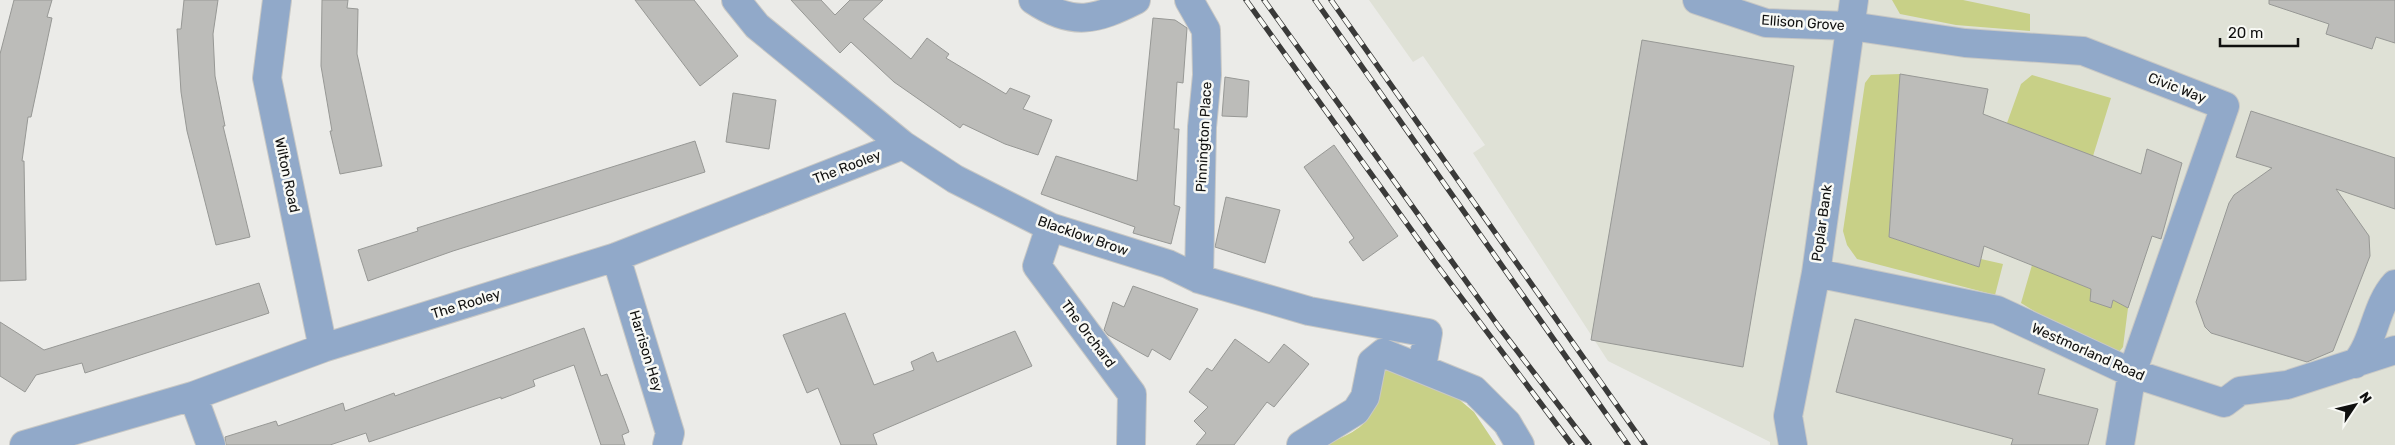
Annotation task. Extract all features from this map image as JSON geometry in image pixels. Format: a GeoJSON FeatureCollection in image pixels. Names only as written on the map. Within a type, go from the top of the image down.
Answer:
{"type":"FeatureCollection","features":[{"type":"Feature","properties":{"kind":"street","name":"Wilton Road"},"geometry":{"type":"LineString","coordinates":[[277,0],[268,78],[323,348]]}},
{"type":"Feature","properties":{"kind":"street","name":"Blacklow Brow"},"geometry":{"type":"LineString","coordinates":[[736,0],[758,26],[902,145],[955,179],[1050,227],[1168,264],[1200,279],[1309,311],[1428,334],[1422,368]]}},
{"type":"Feature","properties":{"kind":"street"},"geometry":{"type":"LineString","coordinates":[[1033,0],[1051,11],[1077,19],[1101,16],[1136,0]]}},
{"type":"Feature","properties":{"kind":"street","name":"Pinnington Place"},"geometry":{"type":"LineString","coordinates":[[1189,0],[1206,30],[1200,279]]}},
{"type":"Feature","properties":{"kind":"street","name":"Ellison Grove"},"geometry":{"type":"LineString","coordinates":[[1697,0],[1766,23],[1853,13]]}},
{"type":"Feature","properties":{"kind":"street","name":"Civic Way"},"geometry":{"type":"LineString","coordinates":[[1853,13],[1965,43],[2083,51],[2225,106],[2132,374]]}},
{"type":"Feature","properties":{"kind":"street","name":"Poplar Bank"},"geometry":{"type":"LineString","coordinates":[[1793,445],[1788,416],[1816,273],[1853,13]]}},
{"type":"Feature","properties":{"kind":"street","name":"The Rooley"},"geometry":{"type":"LineString","coordinates":[[24,445],[193,396],[323,348],[616,257],[902,145]]}},
{"type":"Feature","properties":{"kind":"street","name":"The Orchard"},"geometry":{"type":"LineString","coordinates":[[1050,227],[1038,266],[1132,394],[1131,445]]}},
{"type":"Feature","properties":{"kind":"street","name":"Harrison Hey"},"geometry":{"type":"LineString","coordinates":[[616,257],[670,433],[667,445]]}},
{"type":"Feature","properties":{"kind":"street","name":"Westmorland Road"},"geometry":{"type":"LineString","coordinates":[[1816,273],[1997,310],[2132,374],[2224,403],[2240,391],[2288,385],[2355,364]]}},
{"type":"Feature","properties":{"kind":"street"},"geometry":{"type":"LineString","coordinates":[[2355,364],[2365,352],[2388,292],[2395,284]]}},
{"type":"Feature","properties":{"kind":"street"},"geometry":{"type":"LineString","coordinates":[[2355,364],[2395,350]]}},
{"type":"Feature","properties":{"kind":"street"},"geometry":{"type":"LineString","coordinates":[[1301,445],[1356,411],[1365,397],[1372,362],[1383,353],[1474,390],[1507,422],[1520,445]]}},
{"type":"Feature","properties":{"kind":"street"},"geometry":{"type":"LineString","coordinates":[[2120,445],[2132,374]]}},
{"type":"Feature","properties":{"kind":"street"},"geometry":{"type":"LineString","coordinates":[[193,396],[211,445]]}},
{"type":"Feature","properties":{"kind":"shaded area"},"geometry":{"type":"Polygon","coordinates":[[[1369,0],[2395,0],[2395,445],[1770,445],[1770,442],[1608,361],[1473,153],[1485,145],[1423,56],[1413,62],[1369,0]]]}},
{"type":"Feature","properties":{"kind":"green space"},"geometry":{"type":"Polygon","coordinates":[[[1892,0],[1963,0],[2030,14],[2030,31],[1956,25],[1900,14],[1892,0]]]}},
{"type":"Feature","properties":{"kind":"green space"},"geometry":{"type":"Polygon","coordinates":[[[1900,74],[1889,237],[1979,267],[1981,259],[2003,264],[1995,295],[1857,259],[1847,245],[1843,231],[1865,83],[1871,75],[1900,74]]]}},
{"type":"Feature","properties":{"kind":"green space"},"geometry":{"type":"Polygon","coordinates":[[[2032,75],[2111,98],[2093,156],[2007,123],[2021,84],[2032,75]]]}},
{"type":"Feature","properties":{"kind":"green space"},"geometry":{"type":"Polygon","coordinates":[[[2032,265],[2091,289],[2111,308],[2113,300],[2128,308],[2123,347],[2115,357],[2078,338],[2021,303],[2032,265]]]}},
{"type":"Feature","properties":{"kind":"green space"},"geometry":{"type":"Polygon","coordinates":[[[1386,368],[1448,390],[1474,412],[1496,445],[1323,445],[1352,432],[1370,416],[1379,377],[1386,368]]]}},
{"type":"Feature","properties":{"kind":"building"},"geometry":{"type":"Polygon","coordinates":[[[14,0],[52,0],[47,17],[52,18],[31,117],[28,117],[22,161],[24,161],[26,280],[0,281],[0,54],[14,0]]]}},
{"type":"Feature","properties":{"kind":"building"},"geometry":{"type":"Polygon","coordinates":[[[184,0],[218,0],[213,34],[215,76],[225,126],[223,126],[250,237],[216,245],[187,131],[181,92],[177,29],[181,29],[184,0]]]}},
{"type":"Feature","properties":{"kind":"building"},"geometry":{"type":"Polygon","coordinates":[[[322,0],[348,0],[347,8],[358,9],[357,54],[382,166],[340,174],[330,131],[332,131],[321,66],[322,0]]]}},
{"type":"Feature","properties":{"kind":"building"},"geometry":{"type":"Polygon","coordinates":[[[635,0],[694,0],[738,56],[700,86],[635,0]]]}},
{"type":"Feature","properties":{"kind":"building"},"geometry":{"type":"Polygon","coordinates":[[[791,0],[821,0],[835,15],[850,0],[883,0],[863,19],[911,59],[927,38],[949,54],[946,58],[1006,94],[1010,88],[1030,96],[1023,109],[1052,120],[1038,155],[1005,144],[963,124],[960,128],[894,82],[851,42],[840,53],[791,0]]]}},
{"type":"Feature","properties":{"kind":"building"},"geometry":{"type":"Polygon","coordinates":[[[2269,0],[2395,0],[2395,43],[2376,37],[2372,49],[2326,34],[2329,24],[2269,4],[2269,0]]]}},
{"type":"Feature","properties":{"kind":"building"},"geometry":{"type":"Polygon","coordinates":[[[1153,18],[1175,20],[1187,28],[1183,83],[1177,82],[1174,129],[1179,129],[1174,205],[1180,207],[1171,244],[1133,233],[1135,227],[1041,194],[1056,156],[1137,181],[1153,18]]]}},
{"type":"Feature","properties":{"kind":"building"},"geometry":{"type":"Polygon","coordinates":[[[1642,40],[1794,66],[1743,367],[1591,340],[1642,40]]]}},
{"type":"Feature","properties":{"kind":"building"},"geometry":{"type":"Polygon","coordinates":[[[1900,74],[1988,89],[1983,114],[2141,174],[2147,149],[2182,163],[2161,239],[2152,236],[2128,308],[2113,300],[2111,308],[2090,301],[2091,289],[1984,246],[1979,267],[1889,237],[1900,74]]]}},
{"type":"Feature","properties":{"kind":"building"},"geometry":{"type":"Polygon","coordinates":[[[1225,77],[1249,81],[1247,117],[1222,116],[1225,77]]]}},
{"type":"Feature","properties":{"kind":"building"},"geometry":{"type":"Polygon","coordinates":[[[733,93],[776,100],[769,149],[726,142],[733,93]]]}},
{"type":"Feature","properties":{"kind":"building"},"geometry":{"type":"Polygon","coordinates":[[[2251,111],[2395,158],[2395,209],[2336,189],[2369,236],[2370,256],[2333,351],[2307,362],[2211,333],[2205,327],[2196,302],[2229,203],[2234,195],[2272,168],[2236,157],[2251,111]]]}},
{"type":"Feature","properties":{"kind":"building"},"geometry":{"type":"Polygon","coordinates":[[[695,141],[705,172],[453,251],[368,281],[358,250],[418,231],[417,228],[695,141]]]}},
{"type":"Feature","properties":{"kind":"building"},"geometry":{"type":"Polygon","coordinates":[[[1334,145],[1398,236],[1363,261],[1349,242],[1354,238],[1304,167],[1334,145]]]}},
{"type":"Feature","properties":{"kind":"building"},"geometry":{"type":"Polygon","coordinates":[[[1226,197],[1280,210],[1265,263],[1215,247],[1226,197]]]}},
{"type":"Feature","properties":{"kind":"building"},"geometry":{"type":"Polygon","coordinates":[[[259,283],[269,313],[85,373],[82,363],[36,375],[25,392],[0,376],[0,322],[44,350],[259,283]]]}},
{"type":"Feature","properties":{"kind":"building"},"geometry":{"type":"Polygon","coordinates":[[[1133,286],[1198,309],[1170,360],[1152,349],[1148,357],[1108,335],[1104,330],[1113,302],[1124,307],[1133,286]]]}},
{"type":"Feature","properties":{"kind":"building"},"geometry":{"type":"Polygon","coordinates":[[[845,313],[874,385],[914,370],[911,362],[933,352],[937,362],[1015,331],[1032,366],[873,434],[877,445],[841,445],[818,388],[807,393],[783,335],[845,313]]]}},
{"type":"Feature","properties":{"kind":"building"},"geometry":{"type":"Polygon","coordinates":[[[1855,319],[2045,369],[2038,394],[2098,409],[2088,445],[2011,445],[2013,439],[1836,392],[1855,319]]]}},
{"type":"Feature","properties":{"kind":"building"},"geometry":{"type":"Polygon","coordinates":[[[584,328],[601,376],[607,374],[629,432],[622,435],[625,445],[601,445],[574,365],[533,380],[535,386],[501,399],[501,397],[369,442],[366,433],[330,445],[226,445],[225,437],[276,421],[278,426],[343,403],[345,411],[394,393],[395,396],[584,328]]]}},
{"type":"Feature","properties":{"kind":"building"},"geometry":{"type":"Polygon","coordinates":[[[1235,339],[1269,363],[1284,344],[1309,364],[1274,407],[1267,402],[1234,445],[1196,445],[1206,433],[1194,421],[1208,407],[1189,392],[1207,368],[1212,371],[1235,339]]]}},
{"type":"Feature","properties":{"kind":"railway"},"geometry":{"type":"LineString","coordinates":[[1246,0],[1433,260],[1572,445]]}},
{"type":"Feature","properties":{"kind":"railway"},"geometry":{"type":"LineString","coordinates":[[1264,0],[1499,327],[1589,445]]}},
{"type":"Feature","properties":{"kind":"railway"},"geometry":{"type":"LineString","coordinates":[[1315,0],[1628,445]]}},
{"type":"Feature","properties":{"kind":"railway"},"geometry":{"type":"LineString","coordinates":[[1331,0],[1645,445]]}}]}
